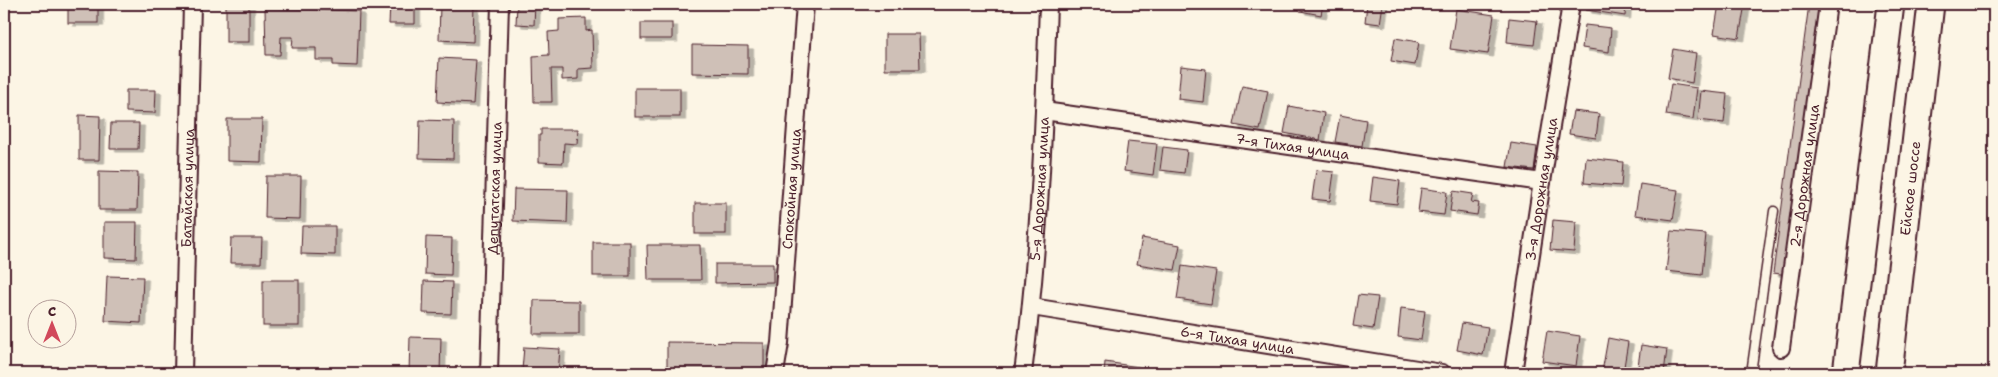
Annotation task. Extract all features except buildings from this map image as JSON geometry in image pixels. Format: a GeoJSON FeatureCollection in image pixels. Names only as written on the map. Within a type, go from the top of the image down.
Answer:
{"type":"FeatureCollection","features":[{"type":"Feature","properties":{"kind":"main road"},"geometry":{"type":"LineString","coordinates":[[1846,373],[1891,4]]}},
{"type":"Feature","properties":{"kind":"main road","name":"Ейское шоссе"},"geometry":{"type":"LineString","coordinates":[[1888,373],[1931,4]]}},
{"type":"Feature","properties":{"kind":"street","name":"Батайская улица"},"geometry":{"type":"LineString","coordinates":[[183,373],[192,4]]}},
{"type":"Feature","properties":{"kind":"street","name":"Депутатская улица"},"geometry":{"type":"LineString","coordinates":[[489,373],[500,4]]}},
{"type":"Feature","properties":{"kind":"street","name":"Спокойная улица"},"geometry":{"type":"LineString","coordinates":[[775,373],[780,343],[805,4]]}},
{"type":"Feature","properties":{"kind":"street","name":"5-я Дорожная улица"},"geometry":{"type":"LineString","coordinates":[[1023,373],[1032,307],[1044,111],[1048,4]]}},
{"type":"Feature","properties":{"kind":"street","name":"3-я Дорожная улица"},"geometry":{"type":"LineString","coordinates":[[1513,373],[1542,182],[1572,4]]}},
{"type":"Feature","properties":{"kind":"street","name":"2-я Дорожная улица"},"geometry":{"type":"LineString","coordinates":[[1781,348],[1828,4]]}},
{"type":"Feature","properties":{"kind":"street","name":"7-я Тихая улица"},"geometry":{"type":"LineString","coordinates":[[1044,111],[1542,182]]}},
{"type":"Feature","properties":{"kind":"street","name":"6-я Тихая улица"},"geometry":{"type":"LineString","coordinates":[[1032,307],[1442,373]]}},
{"type":"Feature","properties":{"kind":"lane"},"geometry":{"type":"LineString","coordinates":[[1751,373],[1774,211]]}}]}
